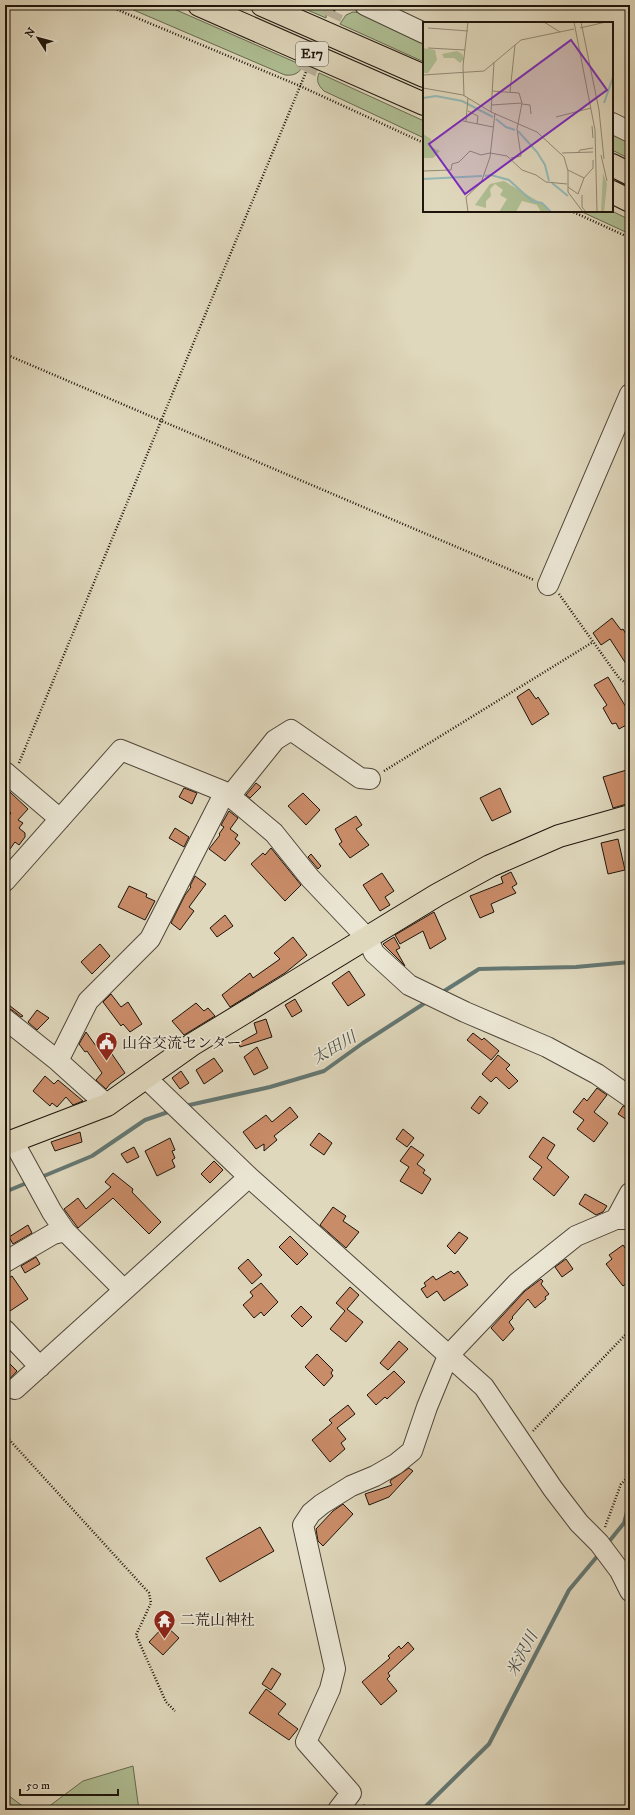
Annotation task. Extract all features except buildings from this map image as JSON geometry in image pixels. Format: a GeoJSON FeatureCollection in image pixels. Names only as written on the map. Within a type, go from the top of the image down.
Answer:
{"type":"FeatureCollection","features":[{"type":"Feature","properties":{"kind":"main road","name":"E17"},"geometry":{"type":"LineString","coordinates":[[200,5],[423,104]]}},
{"type":"Feature","properties":{"kind":"main road","name":"E17"},"geometry":{"type":"LineString","coordinates":[[262,5],[423,76]]}},
{"type":"Feature","properties":{"kind":"main road"},"geometry":{"type":"LineString","coordinates":[[613,166],[630,174]]}},
{"type":"Feature","properties":{"kind":"main road"},"geometry":{"type":"LineString","coordinates":[[613,192],[630,201]]}},
{"type":"Feature","properties":{"kind":"main road"},"geometry":{"type":"LineString","coordinates":[[9,1142],[107,1105],[193,1044],[437,896],[490,866],[559,836],[630,816]]}},
{"type":"Feature","properties":{"kind":"street"},"geometry":{"type":"LineString","coordinates":[[365,5],[423,33]]}},
{"type":"Feature","properties":{"kind":"street"},"geometry":{"type":"LineString","coordinates":[[613,124],[630,132]]}},
{"type":"Feature","properties":{"kind":"street"},"geometry":{"type":"LineString","coordinates":[[548,586],[630,394]]}},
{"type":"Feature","properties":{"kind":"street"},"geometry":{"type":"LineString","coordinates":[[58,1061],[88,1000],[150,939],[228,794],[275,740],[291,730],[360,778],[370,779]]}},
{"type":"Feature","properties":{"kind":"street"},"geometry":{"type":"LineString","coordinates":[[5,881],[121,750],[228,794],[274,833],[310,878],[368,939],[374,953],[409,985],[465,1012],[547,1047],[597,1074],[630,1097]]}},
{"type":"Feature","properties":{"kind":"street"},"geometry":{"type":"LineString","coordinates":[[9,775],[60,819]]}},
{"type":"Feature","properties":{"kind":"street"},"geometry":{"type":"LineString","coordinates":[[5,1019],[58,1061],[107,1105]]}},
{"type":"Feature","properties":{"kind":"street"},"geometry":{"type":"LineString","coordinates":[[146,1078],[249,1177],[484,1387],[553,1489],[579,1523],[599,1542],[620,1571],[630,1591]]}},
{"type":"Feature","properties":{"kind":"street"},"geometry":{"type":"LineString","coordinates":[[9,1142],[52,1212],[66,1231],[124,1290]]}},
{"type":"Feature","properties":{"kind":"street"},"geometry":{"type":"LineString","coordinates":[[15,1389],[249,1177]]}},
{"type":"Feature","properties":{"kind":"street"},"geometry":{"type":"LineString","coordinates":[[338,1810],[351,1793],[306,1742],[330,1689],[335,1670],[303,1525],[311,1513],[322,1504],[352,1486],[375,1476],[396,1464],[412,1451],[427,1407],[448,1356],[517,1283],[576,1236],[623,1219],[630,1193]]}},
{"type":"Feature","properties":{"kind":"street"},"geometry":{"type":"LineString","coordinates":[[5,1262],[53,1234],[66,1231]]}},
{"type":"Feature","properties":{"kind":"street"},"geometry":{"type":"LineString","coordinates":[[5,1330],[40,1367]]}},
{"type":"Feature","properties":{"kind":"path"},"geometry":{"type":"LineString","coordinates":[[106,5],[300,86],[423,143]]}},
{"type":"Feature","properties":{"kind":"path"},"geometry":{"type":"LineString","coordinates":[[334,11],[336,5]]}},
{"type":"Feature","properties":{"kind":"path"},"geometry":{"type":"LineString","coordinates":[[9,775],[162,422],[306,72]]}},
{"type":"Feature","properties":{"kind":"path"},"geometry":{"type":"LineString","coordinates":[[573,212],[630,238]]}},
{"type":"Feature","properties":{"kind":"path"},"geometry":{"type":"LineString","coordinates":[[5,354],[548,586],[560,595],[619,678],[630,687]]}},
{"type":"Feature","properties":{"kind":"path"},"geometry":{"type":"LineString","coordinates":[[370,779],[593,642]]}},
{"type":"Feature","properties":{"kind":"path"},"geometry":{"type":"LineString","coordinates":[[522,1443],[630,1330]]}},
{"type":"Feature","properties":{"kind":"path"},"geometry":{"type":"LineString","coordinates":[[5,1434],[149,1593],[151,1603],[136,1634],[166,1702],[175,1711]]}},
{"type":"Feature","properties":{"kind":"path"},"geometry":{"type":"LineString","coordinates":[[599,1542],[622,1484],[630,1476]]}},
{"type":"Feature","properties":{"kind":"green space"},"geometry":{"type":"Polygon","coordinates":[[[122,5],[165,5],[304,66],[296,74],[285,75],[122,5]]]}},
{"type":"Feature","properties":{"kind":"green space"},"geometry":{"type":"Polygon","coordinates":[[[296,5],[327,5],[326,18],[296,5]]]}},
{"type":"Feature","properties":{"kind":"green space"},"geometry":{"type":"Polygon","coordinates":[[[353,12],[363,13],[423,41],[423,62],[340,24],[346,15],[353,12]]]}},
{"type":"Feature","properties":{"kind":"green space"},"geometry":{"type":"Polygon","coordinates":[[[319,73],[423,121],[423,138],[324,91],[318,83],[319,73]]]}},
{"type":"Feature","properties":{"kind":"green space"},"geometry":{"type":"Polygon","coordinates":[[[613,129],[630,137],[630,159],[613,150],[613,129]]]}},
{"type":"Feature","properties":{"kind":"green space"},"geometry":{"type":"Polygon","coordinates":[[[582,212],[613,212],[630,220],[630,234],[582,212]]]}},
{"type":"Feature","properties":{"kind":"green space"},"geometry":{"type":"Polygon","coordinates":[[[133,1766],[139,1810],[44,1810],[83,1781],[133,1766]]]}},
{"type":"Feature","properties":{"kind":"green space"},"geometry":{"type":"Polygon","coordinates":[[[5,1793],[28,1810],[5,1810],[5,1793]]]}},
{"type":"Feature","properties":{"kind":"waterway","name":"太田川"},"geometry":{"type":"LineString","coordinates":[[441,993],[479,969],[576,967],[630,962]]}},
{"type":"Feature","properties":{"kind":"waterway","name":"太田川"},"geometry":{"type":"LineString","coordinates":[[185,1106],[270,1087],[324,1071],[363,1043],[428,1001]]}},
{"type":"Feature","properties":{"kind":"waterway","name":"太田川"},"geometry":{"type":"LineString","coordinates":[[39,1178],[92,1156],[145,1120],[171,1111]]}},
{"type":"Feature","properties":{"kind":"waterway","name":"太田川"},"geometry":{"type":"LineString","coordinates":[[5,1192],[29,1182]]}},
{"type":"Feature","properties":{"kind":"waterway","name":"米沢川"},"geometry":{"type":"LineString","coordinates":[[607,1544],[624,1523],[630,1501]]}},
{"type":"Feature","properties":{"kind":"waterway","name":"米沢川"},"geometry":{"type":"LineString","coordinates":[[422,1810],[489,1744],[569,1590],[600,1553]]}},
{"type":"Feature","properties":{"kind":"tunnel"},"geometry":{"type":"LineString","coordinates":[[306,72],[334,11]]}},
{"type":"Feature","properties":{"kind":"place","name":"山谷交流センター"},"geometry":{"type":"Point","coordinates":[106,1062]}},
{"type":"Feature","properties":{"kind":"place","name":"二荒山神社"},"geometry":{"type":"Point","coordinates":[164,1640]}}]}
